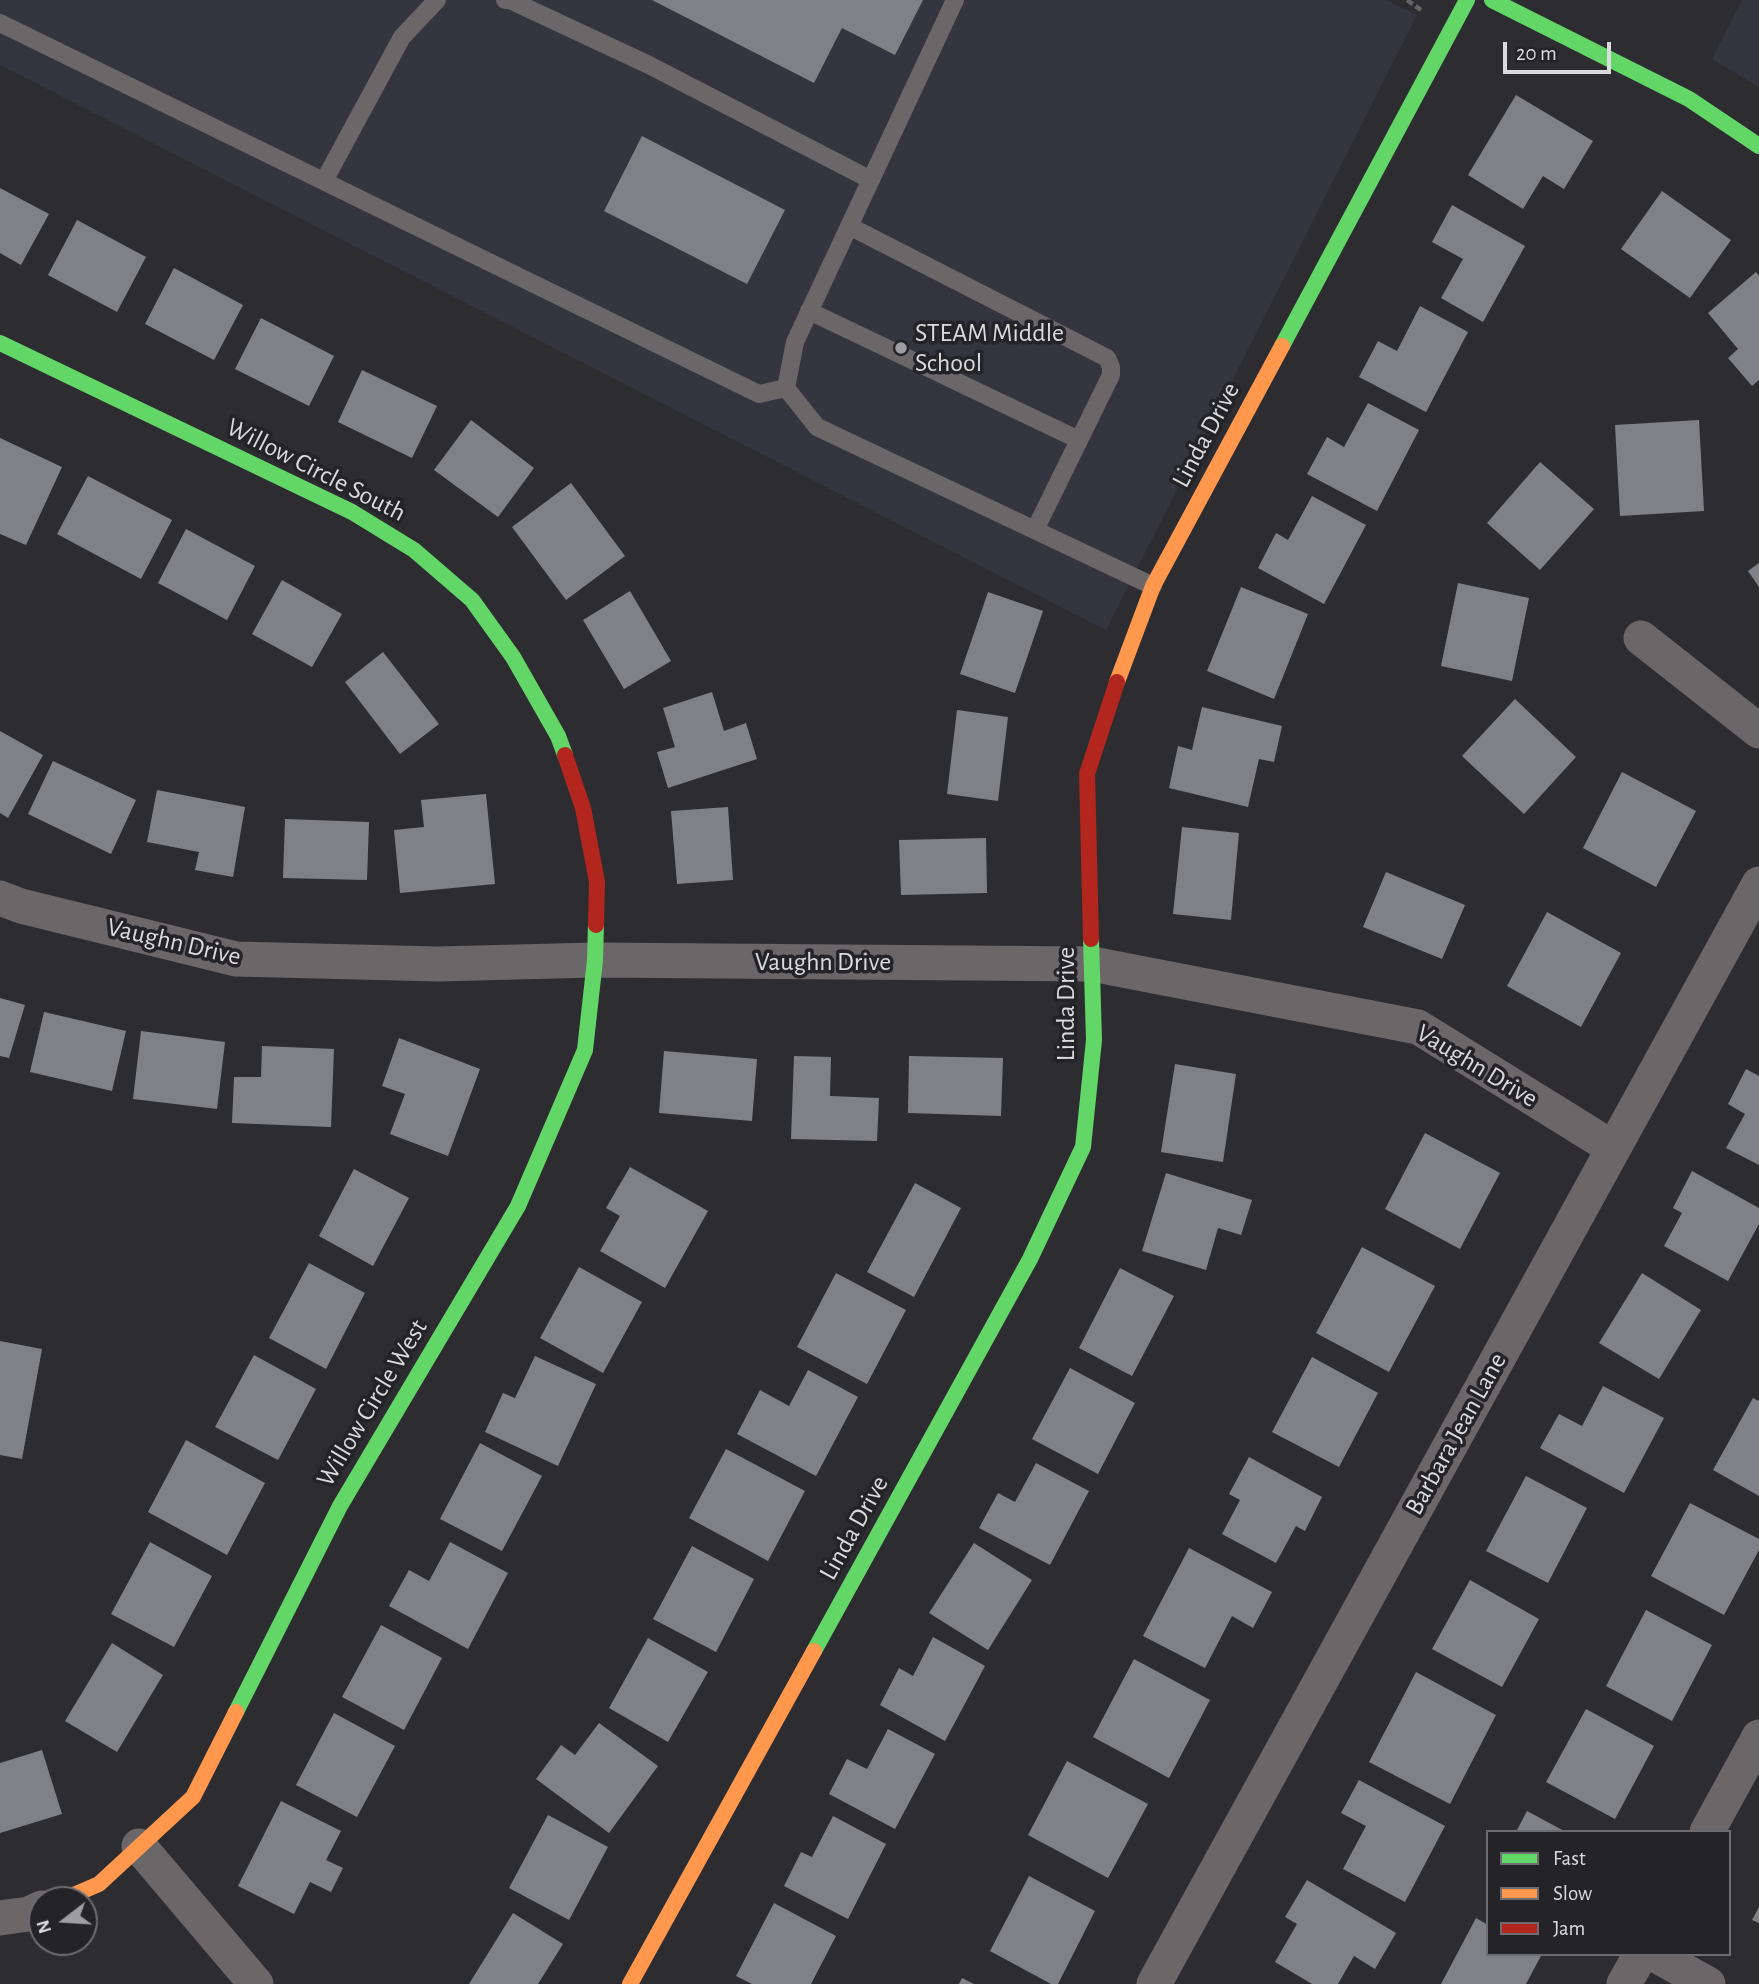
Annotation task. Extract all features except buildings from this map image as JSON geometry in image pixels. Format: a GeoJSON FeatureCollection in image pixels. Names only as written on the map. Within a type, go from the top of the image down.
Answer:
{"type":"FeatureCollection","features":[{"type":"Feature","properties":{"kind":"street","name":"Linda Drive"},"geometry":{"type":"LineString","coordinates":[[630,1984],[1030,1259],[1083,1147],[1094,1040],[1087,774],[1123,663],[1153,586],[1467,0]]}},
{"type":"Feature","properties":{"kind":"street"},"geometry":{"type":"LineString","coordinates":[[1492,0],[1689,99],[1759,146]]}},
{"type":"Feature","properties":{"kind":"street","name":"Willow Circle South"},"geometry":{"type":"LineString","coordinates":[[0,342],[352,512],[414,550],[472,600],[513,657],[558,736],[583,808],[597,882],[595,960]]}},
{"type":"Feature","properties":{"kind":"street"},"geometry":{"type":"LineString","coordinates":[[1641,638],[1759,731]]}},
{"type":"Feature","properties":{"kind":"street","name":"Barbara Jean Lane"},"geometry":{"type":"LineString","coordinates":[[1154,1984],[1759,884]]}},
{"type":"Feature","properties":{"kind":"street","name":"Vaughn Drive"},"geometry":{"type":"LineString","coordinates":[[0,898],[21,906],[236,960],[438,964],[595,960],[1092,964],[1418,1027],[1613,1149]]}},
{"type":"Feature","properties":{"kind":"street","name":"Willow Circle West"},"geometry":{"type":"LineString","coordinates":[[94,1886],[193,1797],[340,1506],[517,1206],[585,1050],[595,960]]}},
{"type":"Feature","properties":{"kind":"street"},"geometry":{"type":"LineString","coordinates":[[1708,1830],[1759,1737]]}},
{"type":"Feature","properties":{"kind":"street"},"geometry":{"type":"LineString","coordinates":[[139,1846],[256,1984]]}},
{"type":"Feature","properties":{"kind":"street"},"geometry":{"type":"LineString","coordinates":[[0,1918],[28,1914]]}},
{"type":"Feature","properties":{"kind":"street"},"geometry":{"type":"LineString","coordinates":[[1624,1984],[1640,1956]]}},
{"type":"Feature","properties":{"kind":"street"},"geometry":{"type":"LineString","coordinates":[[1658,1956],[1709,1984]]}},
{"type":"Feature","properties":{"kind":"lane"},"geometry":{"type":"LineString","coordinates":[[324,181],[402,37],[437,0]]}},
{"type":"Feature","properties":{"kind":"lane"},"geometry":{"type":"LineString","coordinates":[[505,0],[649,65],[871,180]]}},
{"type":"Feature","properties":{"kind":"lane"},"geometry":{"type":"LineString","coordinates":[[955,0],[795,342],[786,388],[817,427],[1153,586]]}},
{"type":"Feature","properties":{"kind":"lane"},"geometry":{"type":"LineString","coordinates":[[0,23],[759,394],[786,388]]}},
{"type":"Feature","properties":{"kind":"lane"},"geometry":{"type":"LineString","coordinates":[[849,226],[1107,358],[1111,375],[1035,530]]}},
{"type":"Feature","properties":{"kind":"lane"},"geometry":{"type":"LineString","coordinates":[[809,311],[1079,440]]}},
{"type":"Feature","properties":{"kind":"shaded area","name":"STEAM Middle School"},"geometry":{"type":"Polygon","coordinates":[[[0,0],[1386,0],[1417,15],[1106,630],[0,65],[0,0]]]}},
{"type":"Feature","properties":{"kind":"shaded area"},"geometry":{"type":"Polygon","coordinates":[[[1742,0],[1759,0],[1759,87],[1712,59],[1742,0]]]}},
{"type":"Feature","properties":{"kind":"traffic: fast"},"geometry":{"type":"LineString","coordinates":[[1282,346],[1467,0]]}},
{"type":"Feature","properties":{"kind":"traffic: fast"},"geometry":{"type":"LineString","coordinates":[[1492,0],[1689,99],[1759,146]]}},
{"type":"Feature","properties":{"kind":"traffic: fast"},"geometry":{"type":"LineString","coordinates":[[0,343],[352,512],[414,550],[472,600],[513,657],[558,736],[565,755]]}},
{"type":"Feature","properties":{"kind":"traffic: fast"},"geometry":{"type":"LineString","coordinates":[[236,1712],[340,1506],[518,1206],[585,1050],[596,925]]}},
{"type":"Feature","properties":{"kind":"traffic: fast"},"geometry":{"type":"LineString","coordinates":[[814,1651],[1030,1259],[1083,1147],[1094,1040],[1091,939]]}},
{"type":"Feature","properties":{"kind":"traffic: slow"},"geometry":{"type":"LineString","coordinates":[[1117,682],[1153,586],[1282,346]]}},
{"type":"Feature","properties":{"kind":"traffic: slow"},"geometry":{"type":"LineString","coordinates":[[630,1984],[814,1651]]}},
{"type":"Feature","properties":{"kind":"traffic: slow"},"geometry":{"type":"LineString","coordinates":[[94,1886],[193,1797],[236,1712]]}},
{"type":"Feature","properties":{"kind":"traffic: jam"},"geometry":{"type":"LineString","coordinates":[[1091,939],[1087,774],[1117,682]]}},
{"type":"Feature","properties":{"kind":"traffic: jam"},"geometry":{"type":"LineString","coordinates":[[565,755],[583,808],[597,882],[596,925]]}},
{"type":"Feature","properties":{"kind":"place","name":"STEAM Middle School"},"geometry":{"type":"Point","coordinates":[901,348]}}]}
